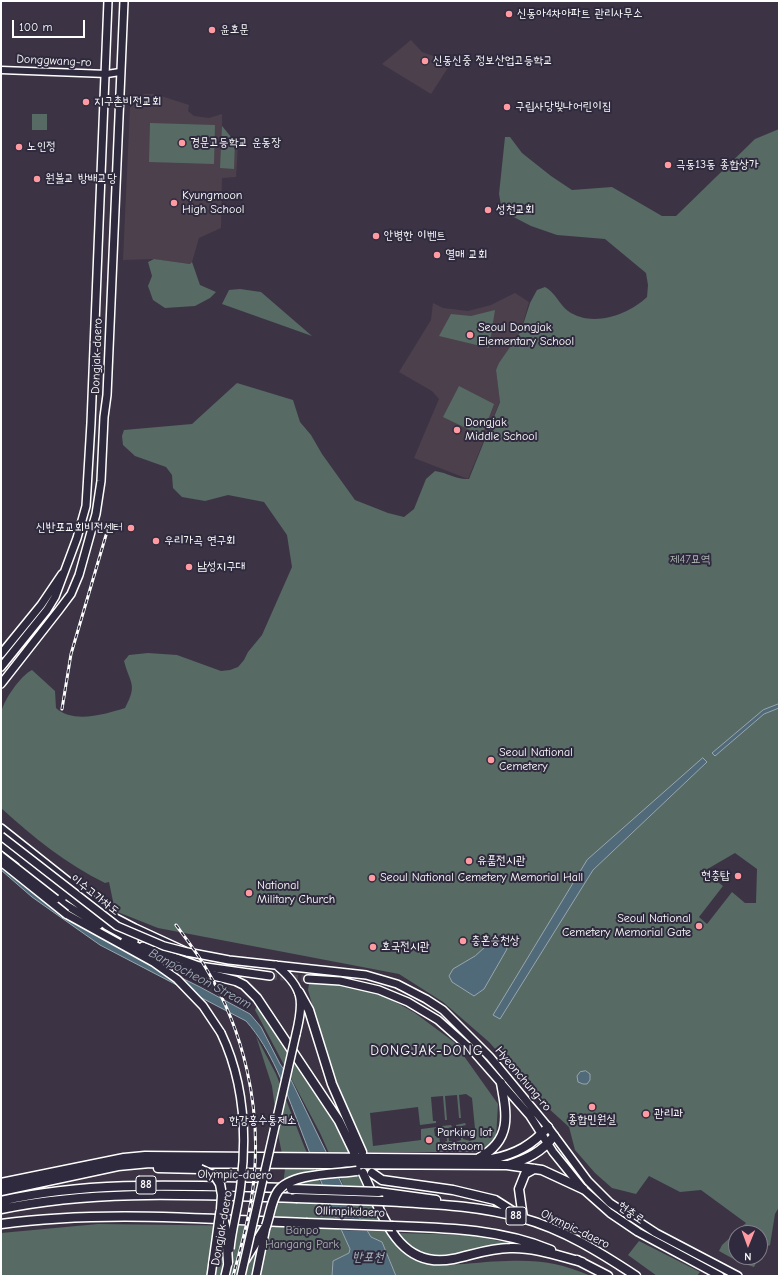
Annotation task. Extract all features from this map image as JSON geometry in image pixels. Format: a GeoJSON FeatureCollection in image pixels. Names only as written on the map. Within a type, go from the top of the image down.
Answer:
{"type":"FeatureCollection","features":[{"type":"Feature","properties":{"kind":"highway"},"geometry":{"type":"LineString","coordinates":[[125,941],[176,966],[244,985],[257,998],[339,1120],[354,1152]]}},
{"type":"Feature","properties":{"kind":"highway"},"geometry":{"type":"LineString","coordinates":[[299,992],[309,1010],[332,1084],[362,1152]]}},
{"type":"Feature","properties":{"kind":"highway"},"geometry":{"type":"LineString","coordinates":[[477,1159],[488,1153],[501,1140],[506,1109],[501,1083]]}},
{"type":"Feature","properties":{"kind":"highway"},"geometry":{"type":"LineString","coordinates":[[1,1183],[124,1158],[145,1156],[345,1161],[492,1159],[518,1152],[548,1128]]}},
{"type":"Feature","properties":{"kind":"highway"},"geometry":{"type":"LineString","coordinates":[[507,1165],[529,1158],[548,1144],[554,1136]]}},
{"type":"Feature","properties":{"kind":"highway"},"geometry":{"type":"LineString","coordinates":[[1,1191],[133,1163],[279,1160]]}},
{"type":"Feature","properties":{"kind":"highway"},"geometry":{"type":"LineString","coordinates":[[345,1161],[414,1165],[507,1165],[542,1170],[583,1189]]}},
{"type":"Feature","properties":{"kind":"highway"},"geometry":{"type":"LineString","coordinates":[[244,1261],[266,1226],[274,1199],[279,1190],[287,1182],[300,1178],[364,1172],[414,1165]]}},
{"type":"Feature","properties":{"kind":"highway"},"geometry":{"type":"LineString","coordinates":[[59,1179],[88,1177],[140,1168],[200,1169],[214,1176],[220,1184],[222,1195],[221,1209],[226,1230],[228,1263]]}},
{"type":"Feature","properties":{"kind":"highway"},"geometry":{"type":"LineString","coordinates":[[523,1218],[519,1189],[525,1174],[534,1169]]}},
{"type":"Feature","properties":{"kind":"highway"},"geometry":{"type":"LineString","coordinates":[[364,1172],[382,1180],[454,1190],[495,1200],[523,1218]]}},
{"type":"Feature","properties":{"kind":"highway"},"geometry":{"type":"LineString","coordinates":[[364,1172],[392,1235],[404,1248],[422,1258],[439,1261],[483,1251],[510,1248],[539,1251],[582,1262]]}},
{"type":"Feature","properties":{"kind":"highway","name":"Olympic-daero"},"geometry":{"type":"LineString","coordinates":[[1,1201],[65,1190],[133,1186],[291,1189],[378,1192],[411,1195],[523,1218],[554,1230],[623,1267],[636,1276]]}},
{"type":"Feature","properties":{"kind":"highway","name":"Olympic-daero"},"geometry":{"type":"LineString","coordinates":[[1,1210],[86,1197],[133,1194],[296,1198]]}},
{"type":"Feature","properties":{"kind":"highway","name":"Ollimpikdaero"},"geometry":{"type":"LineString","coordinates":[[296,1198],[383,1201]]}},
{"type":"Feature","properties":{"kind":"highway","name":"Olympic-daero"},"geometry":{"type":"LineString","coordinates":[[383,1201],[468,1206]]}},
{"type":"Feature","properties":{"kind":"highway","name":"Ollimpikdaero"},"geometry":{"type":"LineString","coordinates":[[1,1224],[36,1219],[120,1216],[461,1229],[491,1233],[522,1240],[582,1262]]}},
{"type":"Feature","properties":{"kind":"highway","name":"88"},"geometry":{"type":"LineString","coordinates":[[582,1262],[608,1276]]}},
{"type":"Feature","properties":{"kind":"highway","name":"Olympic-daero"},"geometry":{"type":"LineString","coordinates":[[623,1267],[633,1276]]}},
{"type":"Feature","properties":{"kind":"main road","name":"Dongjak-daero"},"geometry":{"type":"LineString","coordinates":[[1,667],[47,610],[61,585],[86,506],[91,423],[98,218],[106,74],[108,1]]}},
{"type":"Feature","properties":{"kind":"main road","name":"Dongjak-daero"},"geometry":{"type":"LineString","coordinates":[[1,684],[71,594],[91,536],[101,482],[104,417],[108,395],[124,1]]}},
{"type":"Feature","properties":{"kind":"main road","name":"Dongjak-daero"},"geometry":{"type":"LineString","coordinates":[[1,654],[41,605],[65,569]]}},
{"type":"Feature","properties":{"kind":"main road"},"geometry":{"type":"LineString","coordinates":[[65,569],[68,575],[74,577],[78,575]]}},
{"type":"Feature","properties":{"kind":"main road"},"geometry":{"type":"LineString","coordinates":[[1,827],[5,835],[37,855],[112,916],[187,952]]}},
{"type":"Feature","properties":{"kind":"main road","name":"이수고가차도"},"geometry":{"type":"LineString","coordinates":[[5,835],[101,915],[117,926],[164,946],[187,952]]}},
{"type":"Feature","properties":{"kind":"main road"},"geometry":{"type":"LineString","coordinates":[[1,845],[107,926],[148,948]]}},
{"type":"Feature","properties":{"kind":"main road"},"geometry":{"type":"LineString","coordinates":[[1,850],[77,911]]}},
{"type":"Feature","properties":{"kind":"main road"},"geometry":{"type":"LineString","coordinates":[[1,856],[96,931]]}},
{"type":"Feature","properties":{"kind":"main road"},"geometry":{"type":"LineString","coordinates":[[1,862],[66,914],[96,931]]}},
{"type":"Feature","properties":{"kind":"main road"},"geometry":{"type":"LineString","coordinates":[[56,898],[125,941],[199,966],[270,976]]}},
{"type":"Feature","properties":{"kind":"main road","name":"Dongjak-daero"},"geometry":{"type":"LineString","coordinates":[[96,931],[164,969],[187,988],[209,1014],[225,1041],[236,1071],[242,1112],[243,1162],[225,1276]]}},
{"type":"Feature","properties":{"kind":"main road","name":"Hyeonchung-ro"},"geometry":{"type":"LineString","coordinates":[[187,952],[229,960],[372,976],[397,984],[426,999],[443,1010],[501,1069],[588,1181],[610,1203],[663,1237],[738,1276]]}},
{"type":"Feature","properties":{"kind":"main road"},"geometry":{"type":"LineString","coordinates":[[241,1276],[301,1011],[299,992],[292,979],[276,965]]}},
{"type":"Feature","properties":{"kind":"main road","name":"Hyeonchung-ro"},"geometry":{"type":"LineString","coordinates":[[308,979],[340,981],[379,990],[422,1009],[456,1034],[534,1121],[548,1144]]}},
{"type":"Feature","properties":{"kind":"main road","name":"현충로"},"geometry":{"type":"LineString","coordinates":[[548,1144],[583,1189],[610,1213],[638,1232],[720,1276]]}},
{"type":"Feature","properties":{"kind":"main road"},"geometry":{"type":"LineString","coordinates":[[211,1276],[221,1209]]}},
{"type":"Feature","properties":{"kind":"main road"},"geometry":{"type":"LineString","coordinates":[[256,1276],[266,1226]]}},
{"type":"Feature","properties":{"kind":"street","name":"Donggwang-ro"},"geometry":{"type":"LineString","coordinates":[[1,70],[106,74],[120,72]]}},
{"type":"Feature","properties":{"kind":"shaded area"},"geometry":{"type":"Polygon","coordinates":[[[411,40],[422,52],[447,61],[453,60],[431,94],[382,64],[411,40]]]}},
{"type":"Feature","properties":{"kind":"shaded area","name":"Kyungmoon High School"},"geometry":{"type":"Polygon","coordinates":[[[144,94],[155,94],[189,105],[188,111],[194,116],[209,118],[222,114],[222,126],[238,145],[236,177],[222,178],[221,228],[199,238],[192,262],[190,264],[153,259],[123,260],[130,108],[144,94]]]}},
{"type":"Feature","properties":{"kind":"shaded area"},"geometry":{"type":"Polygon","coordinates":[[[515,293],[529,302],[521,330],[496,370],[500,401],[468,479],[414,458],[439,399],[432,391],[399,372],[431,320],[433,303],[443,308],[468,311],[491,305],[515,293]]]}},
{"type":"Feature","properties":{"kind":"green space"},"geometry":{"type":"Polygon","coordinates":[[[32,114],[47,114],[47,130],[32,130],[32,114]]]}},
{"type":"Feature","properties":{"kind":"green space","name":"경문고등학교 운동장"},"geometry":{"type":"Polygon","coordinates":[[[150,123],[215,125],[214,164],[149,162],[150,123]]]}},
{"type":"Feature","properties":{"kind":"green space"},"geometry":{"type":"Polygon","coordinates":[[[222,126],[235,142],[234,169],[220,168],[222,126]]]}},
{"type":"Feature","properties":{"kind":"green space","name":"Seoul National Cemetery"},"geometry":{"type":"Polygon","coordinates":[[[779,129],[779,1207],[775,1214],[770,1245],[768,1246],[768,1225],[744,1225],[746,1223],[701,1190],[680,1192],[649,1176],[636,1194],[612,1188],[595,1173],[575,1150],[569,1127],[547,1107],[489,1042],[443,1002],[399,974],[158,928],[115,911],[109,882],[105,883],[91,876],[63,859],[1,808],[1,714],[8,696],[23,677],[32,670],[55,691],[56,708],[71,716],[80,717],[109,713],[125,708],[132,689],[132,684],[124,661],[129,655],[148,653],[177,655],[221,671],[238,667],[262,635],[292,567],[287,535],[264,502],[228,495],[205,501],[182,497],[173,488],[172,475],[166,467],[135,456],[123,445],[122,436],[124,430],[192,424],[237,383],[293,400],[300,422],[311,435],[322,454],[355,500],[388,513],[404,517],[414,509],[426,479],[435,471],[469,479],[500,402],[496,370],[499,363],[521,331],[530,303],[537,290],[545,287],[552,292],[568,311],[588,319],[599,319],[620,314],[647,297],[648,285],[646,273],[605,239],[557,235],[531,226],[502,211],[499,194],[505,137],[510,137],[522,153],[551,176],[572,190],[612,187],[662,216],[676,216],[755,139],[779,129]],[[735,853],[704,871],[723,886],[699,917],[707,924],[732,892],[745,903],[756,903],[757,869],[735,853]]]}},
{"type":"Feature","properties":{"kind":"green space"},"geometry":{"type":"Polygon","coordinates":[[[154,259],[190,264],[192,262],[200,285],[216,292],[210,298],[195,306],[165,308],[153,300],[148,286],[152,276],[148,262],[154,259]]]}},
{"type":"Feature","properties":{"kind":"green space"},"geometry":{"type":"Polygon","coordinates":[[[240,289],[261,292],[312,336],[222,304],[229,290],[240,289]]]}},
{"type":"Feature","properties":{"kind":"green space"},"geometry":{"type":"Polygon","coordinates":[[[495,310],[489,348],[439,336],[451,314],[471,316],[495,310]]]}},
{"type":"Feature","properties":{"kind":"green space"},"geometry":{"type":"Polygon","coordinates":[[[459,386],[494,404],[482,436],[443,417],[459,386]]]}},
{"type":"Feature","properties":{"kind":"green space"},"geometry":{"type":"Polygon","coordinates":[[[309,984],[349,986],[378,992],[415,1013],[454,1042],[498,1104],[496,1138],[486,1149],[477,1152],[366,1151],[334,1080],[308,990],[309,984]],[[466,1094],[459,1095],[461,1118],[459,1118],[457,1095],[445,1096],[447,1120],[445,1120],[443,1096],[431,1097],[433,1121],[436,1121],[436,1123],[420,1125],[418,1107],[370,1113],[373,1146],[421,1140],[421,1129],[437,1127],[434,1129],[435,1136],[439,1136],[440,1142],[442,1143],[447,1141],[446,1128],[442,1128],[442,1126],[451,1125],[452,1127],[448,1128],[449,1141],[456,1142],[461,1140],[460,1126],[456,1125],[465,1123],[466,1125],[462,1126],[463,1139],[470,1141],[476,1139],[472,1098],[466,1094]]]}},
{"type":"Feature","properties":{"kind":"green space"},"geometry":{"type":"Polygon","coordinates":[[[258,1002],[334,1120],[388,1232],[404,1253],[410,1257],[434,1264],[495,1261],[530,1261],[550,1263],[570,1268],[591,1276],[396,1276],[382,1242],[371,1237],[352,1205],[320,1133],[255,1010],[258,1002]]]}},
{"type":"Feature","properties":{"kind":"green space","name":"Banpo Hangang Park"},"geometry":{"type":"Polygon","coordinates":[[[256,1036],[276,1074],[304,1146],[350,1249],[349,1253],[333,1261],[332,1276],[1,1276],[1,1233],[98,1224],[261,1226],[281,1201],[285,1169],[279,1139],[272,1086],[256,1036]]]}},
{"type":"Feature","properties":{"kind":"green space"},"geometry":{"type":"Polygon","coordinates":[[[399,1233],[468,1235],[525,1246],[455,1256],[428,1255],[418,1252],[405,1241],[399,1233]]]}},
{"type":"Feature","properties":{"kind":"green space","name":"Seoul National Cemetery"},"geometry":{"type":"Polygon","coordinates":[[[728,1240],[728,1256],[719,1251],[722,1245],[728,1240]]]}},
{"type":"Feature","properties":{"kind":"green space"},"geometry":{"type":"Polygon","coordinates":[[[639,1241],[700,1272],[697,1276],[657,1276],[628,1255],[639,1241]]]}},
{"type":"Feature","properties":{"kind":"water"},"geometry":{"type":"Polygon","coordinates":[[[779,704],[779,708],[764,714],[715,756],[712,753],[763,710],[779,704]]]}},
{"type":"Feature","properties":{"kind":"water"},"geometry":{"type":"Polygon","coordinates":[[[703,758],[707,762],[593,870],[500,1019],[493,1015],[587,860],[703,758]]]}},
{"type":"Feature","properties":{"kind":"water","name":"반포천"},"geometry":{"type":"Polygon","coordinates":[[[1,862],[75,921],[102,939],[200,987],[250,1014],[261,1027],[280,1064],[291,1080],[352,1205],[371,1237],[382,1242],[396,1276],[332,1276],[333,1261],[349,1253],[350,1249],[323,1187],[277,1070],[263,1044],[246,1021],[100,945],[32,897],[1,870],[1,862]]]}},
{"type":"Feature","properties":{"kind":"water"},"geometry":{"type":"Polygon","coordinates":[[[493,940],[497,940],[506,945],[507,949],[484,989],[474,996],[452,982],[449,976],[453,969],[475,956],[493,940]]]}},
{"type":"Feature","properties":{"kind":"water"},"geometry":{"type":"Polygon","coordinates":[[[586,1071],[590,1074],[590,1080],[587,1084],[578,1082],[577,1076],[580,1072],[586,1071]]]}},
{"type":"Feature","properties":{"kind":"pier"},"geometry":{"type":"Polygon","coordinates":[[[333,1218],[362,1219],[369,1231],[339,1230],[333,1218]]]}},
{"type":"Feature","properties":{"kind":"tunnel"},"geometry":{"type":"LineString","coordinates":[[270,976],[308,979]]}},
{"type":"Feature","properties":{"kind":"railway"},"geometry":{"type":"LineString","coordinates":[[62,709],[71,654],[106,535]]}},
{"type":"Feature","properties":{"kind":"railway"},"geometry":{"type":"LineString","coordinates":[[176,925],[204,964],[231,1018],[247,1070],[252,1097],[256,1151],[253,1190],[243,1240],[233,1276]]}},
{"type":"Feature","properties":{"kind":"place","name":"신동아4차아파트 관리사무소"},"geometry":{"type":"Point","coordinates":[509,14]}},
{"type":"Feature","properties":{"kind":"place","name":"윤호문"},"geometry":{"type":"Point","coordinates":[212,30]}},
{"type":"Feature","properties":{"kind":"place","name":"신동신중 정보산업고등학교"},"geometry":{"type":"Point","coordinates":[425,61]}},
{"type":"Feature","properties":{"kind":"place","name":"지구촌비전교회"},"geometry":{"type":"Point","coordinates":[86,102]}},
{"type":"Feature","properties":{"kind":"place","name":"구립사당빛나어린이집"},"geometry":{"type":"Point","coordinates":[507,107]}},
{"type":"Feature","properties":{"kind":"place","name":"경문고등학교 운동장"},"geometry":{"type":"Point","coordinates":[182,143]}},
{"type":"Feature","properties":{"kind":"place","name":"노인정"},"geometry":{"type":"Point","coordinates":[19,147]}},
{"type":"Feature","properties":{"kind":"place","name":"극동13동 종합상가"},"geometry":{"type":"Point","coordinates":[668,165]}},
{"type":"Feature","properties":{"kind":"place","name":"원불교 방배교당"},"geometry":{"type":"Point","coordinates":[37,179]}},
{"type":"Feature","properties":{"kind":"place","name":"Kyungmoon High School"},"geometry":{"type":"Point","coordinates":[174,203]}},
{"type":"Feature","properties":{"kind":"place","name":"성천교회"},"geometry":{"type":"Point","coordinates":[488,210]}},
{"type":"Feature","properties":{"kind":"place","name":"안병한 이벤트"},"geometry":{"type":"Point","coordinates":[376,236]}},
{"type":"Feature","properties":{"kind":"place","name":"열매 교회"},"geometry":{"type":"Point","coordinates":[437,255]}},
{"type":"Feature","properties":{"kind":"place","name":"Seoul Dongjak Elementary School"},"geometry":{"type":"Point","coordinates":[470,335]}},
{"type":"Feature","properties":{"kind":"place","name":"Dongjak Middle School"},"geometry":{"type":"Point","coordinates":[457,430]}},
{"type":"Feature","properties":{"kind":"place","name":"신반포교회비전센터"},"geometry":{"type":"Point","coordinates":[131,528]}},
{"type":"Feature","properties":{"kind":"place","name":"우리가곡 연구회"},"geometry":{"type":"Point","coordinates":[156,541]}},
{"type":"Feature","properties":{"kind":"place","name":"남성지구대"},"geometry":{"type":"Point","coordinates":[189,567]}},
{"type":"Feature","properties":{"kind":"place","name":"Seoul National Cemetery"},"geometry":{"type":"Point","coordinates":[491,760]}},
{"type":"Feature","properties":{"kind":"place","name":"유품전시관"},"geometry":{"type":"Point","coordinates":[469,861]}},
{"type":"Feature","properties":{"kind":"place","name":"현충탑"},"geometry":{"type":"Point","coordinates":[738,876]}},
{"type":"Feature","properties":{"kind":"place","name":"Seoul National Cemetery Memorial Hall"},"geometry":{"type":"Point","coordinates":[372,878]}},
{"type":"Feature","properties":{"kind":"place","name":"National Military Church"},"geometry":{"type":"Point","coordinates":[249,893]}},
{"type":"Feature","properties":{"kind":"place","name":"Seoul National Cemetery Memorial Gate"},"geometry":{"type":"Point","coordinates":[699,926]}},
{"type":"Feature","properties":{"kind":"place","name":"충혼승천상"},"geometry":{"type":"Point","coordinates":[463,941]}},
{"type":"Feature","properties":{"kind":"place","name":"호국전시관"},"geometry":{"type":"Point","coordinates":[373,947]}},
{"type":"Feature","properties":{"kind":"place","name":"종합민원실"},"geometry":{"type":"Point","coordinates":[592,1107]}},
{"type":"Feature","properties":{"kind":"place","name":"관리과"},"geometry":{"type":"Point","coordinates":[646,1114]}},
{"type":"Feature","properties":{"kind":"place","name":"한강홍수통제소"},"geometry":{"type":"Point","coordinates":[221,1121]}},
{"type":"Feature","properties":{"kind":"place","name":"Parking lot restroom"},"geometry":{"type":"Point","coordinates":[429,1140]}},
{"type":"Feature","properties":{"kind":"district","name":"DONGJAK-DONG"},"geometry":{"type":"Point","coordinates":[427,1051]}},
{"type":"Feature","properties":{"kind":"park label","name":"제47묘역"},"geometry":{"type":"Point","coordinates":[690,560]}},
{"type":"Feature","properties":{"kind":"water label","name":"Banpocheon Stream"},"geometry":{"type":"Point","coordinates":[200,979]}}]}
